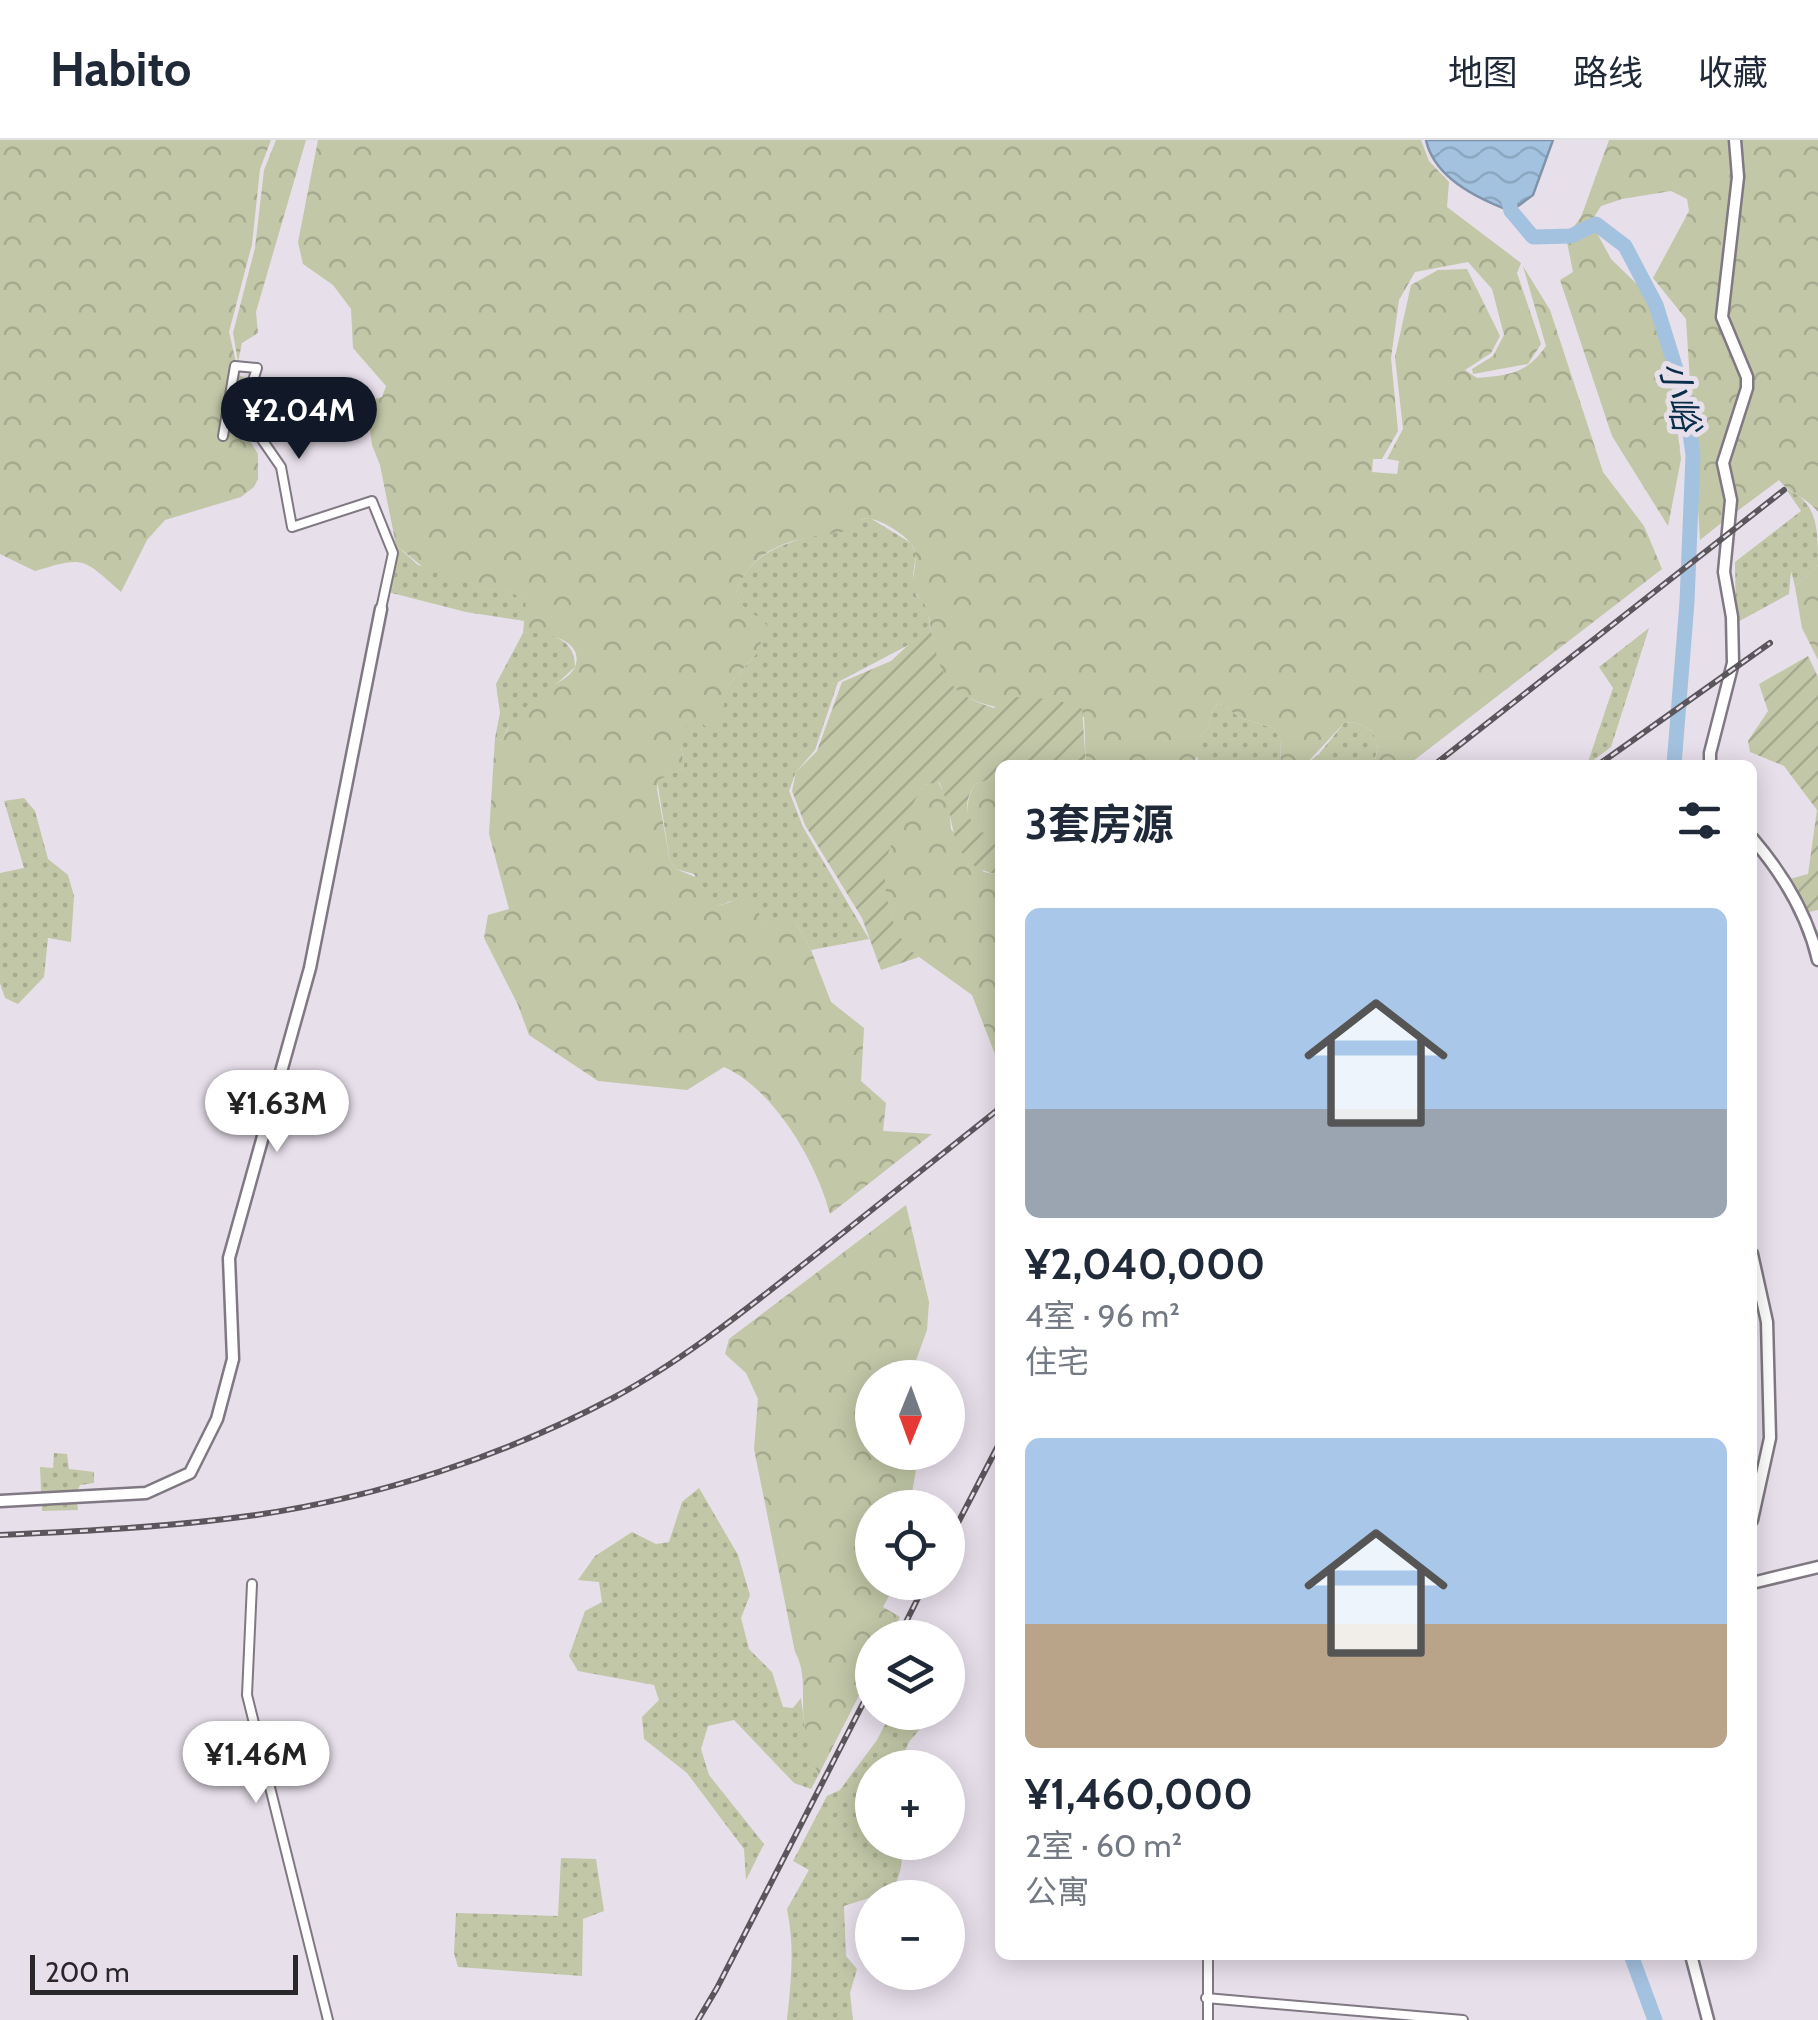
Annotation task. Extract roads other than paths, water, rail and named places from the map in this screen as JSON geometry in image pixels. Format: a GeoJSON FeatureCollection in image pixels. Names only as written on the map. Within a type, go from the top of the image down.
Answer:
{"type":"FeatureCollection","features":[{"type":"Feature","properties":{"kind":"street"},"geometry":{"type":"LineString","coordinates":[[1711,760],[1732,664],[1732,617],[1724,572],[1731,500],[1724,464],[1747,388],[1747,378],[1722,317],[1738,176],[1735,140]]}},
{"type":"Feature","properties":{"kind":"street"},"geometry":{"type":"LineString","coordinates":[[0,1501],[146,1493],[190,1473],[217,1419],[233,1359],[229,1258],[310,968],[394,553],[372,501],[292,527],[280,466],[244,412],[257,368],[235,366],[223,436]]}},
{"type":"Feature","properties":{"kind":"street"},"geometry":{"type":"LineString","coordinates":[[1757,844],[1778,868],[1811,928],[1818,960]]}},
{"type":"Feature","properties":{"kind":"street"},"geometry":{"type":"LineString","coordinates":[[1757,1275],[1768,1322],[1770,1438],[1757,1497]]}},
{"type":"Feature","properties":{"kind":"street"},"geometry":{"type":"LineString","coordinates":[[1757,1582],[1818,1567]]}},
{"type":"Feature","properties":{"kind":"street"},"geometry":{"type":"LineString","coordinates":[[252,1584],[247,1695],[328,2020]]}},
{"type":"Feature","properties":{"kind":"street"},"geometry":{"type":"LineString","coordinates":[[1208,1960],[1208,2020]]}},
{"type":"Feature","properties":{"kind":"street"},"geometry":{"type":"LineString","coordinates":[[1692,1960],[1708,2020]]}},
{"type":"Feature","properties":{"kind":"street"},"geometry":{"type":"LineString","coordinates":[[1206,1998],[1463,2020]]}},
{"type":"Feature","properties":{"kind":"water"},"geometry":{"type":"Polygon","coordinates":[[[1426,140],[1553,140],[1533,195],[1511,211],[1472,193],[1448,176],[1426,140]]]}},
{"type":"Feature","properties":{"kind":"waterway","name":"小峪"},"geometry":{"type":"LineString","coordinates":[[1507,193],[1511,211],[1533,237],[1571,236],[1596,224],[1625,246],[1656,305],[1685,398],[1693,455],[1674,760]]}},
{"type":"Feature","properties":{"kind":"waterway","name":"小峪"},"geometry":{"type":"LineString","coordinates":[[1633,1960],[1655,2020]]}},
{"type":"Feature","properties":{"kind":"railway"},"geometry":{"type":"LineString","coordinates":[[1440,760],[1784,490]]}},
{"type":"Feature","properties":{"kind":"railway"},"geometry":{"type":"LineString","coordinates":[[1605,760],[1770,643]]}},
{"type":"Feature","properties":{"kind":"railway"},"geometry":{"type":"LineString","coordinates":[[0,1535],[192,1523],[302,1507],[394,1485],[529,1438],[639,1384],[688,1352],[995,1112]]}},
{"type":"Feature","properties":{"kind":"railway"},"geometry":{"type":"LineString","coordinates":[[965,1509],[995,1452]]}},
{"type":"Feature","properties":{"kind":"railway"},"geometry":{"type":"LineString","coordinates":[[907,1620],[917,1600]]}},
{"type":"Feature","properties":{"kind":"railway"},"geometry":{"type":"LineString","coordinates":[[698,2020],[855,1719]]}}]}
